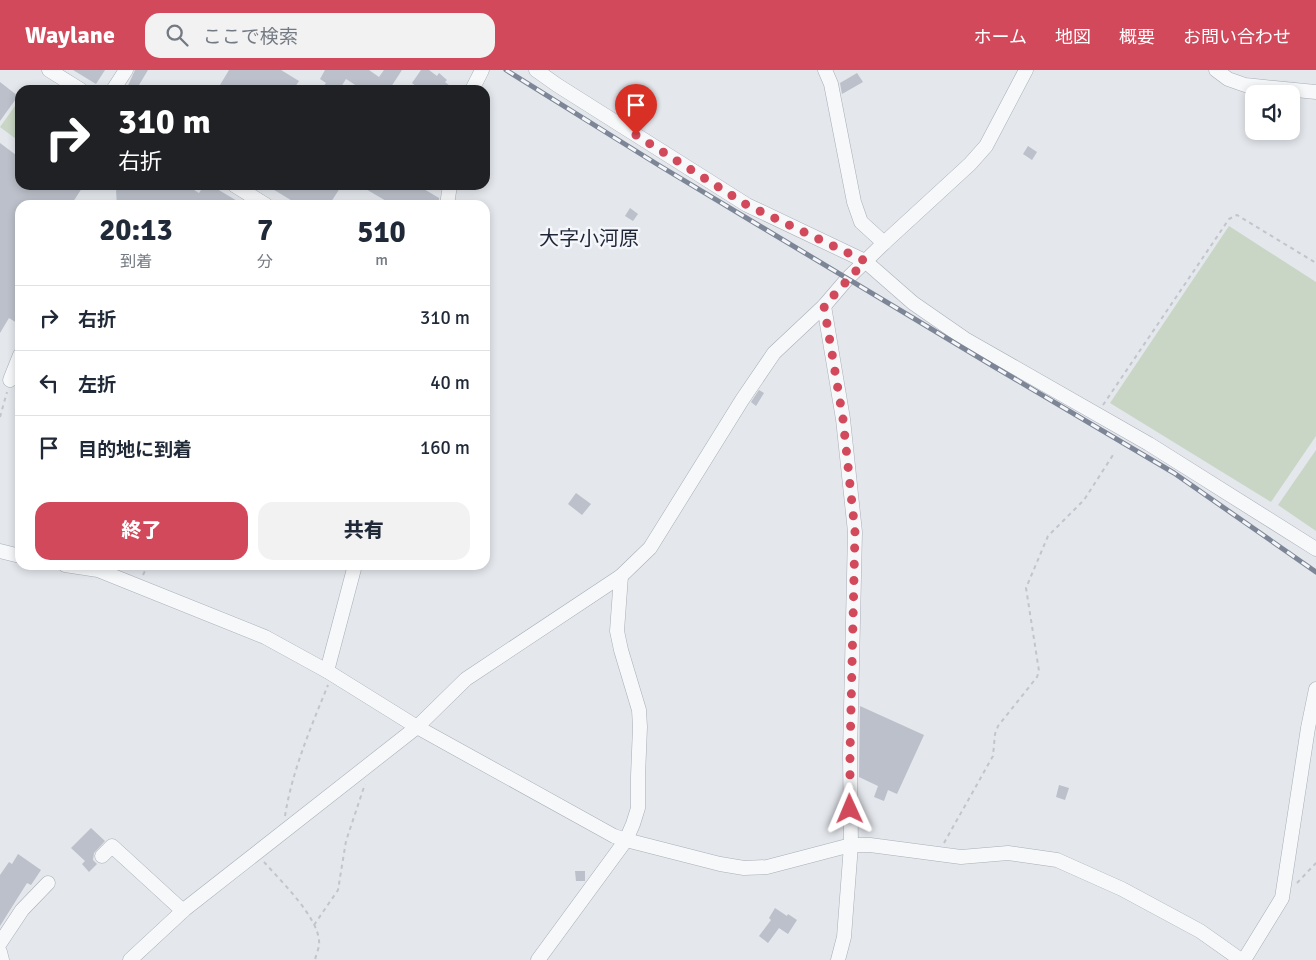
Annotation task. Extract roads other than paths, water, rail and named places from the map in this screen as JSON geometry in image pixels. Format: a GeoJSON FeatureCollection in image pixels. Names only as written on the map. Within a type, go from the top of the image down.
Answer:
{"type":"FeatureCollection","features":[{"type":"Feature","properties":{"kind":"street"},"geometry":{"type":"LineString","coordinates":[[49,70],[73,85]]}},
{"type":"Feature","properties":{"kind":"street"},"geometry":{"type":"LineString","coordinates":[[116,85],[126,70]]}},
{"type":"Feature","properties":{"kind":"street"},"geometry":{"type":"LineString","coordinates":[[474,85],[482,70]]}},
{"type":"Feature","properties":{"kind":"street"},"geometry":{"type":"LineString","coordinates":[[536,70],[747,205],[865,261],[913,303],[965,339],[1149,444],[1316,549]]}},
{"type":"Feature","properties":{"kind":"street"},"geometry":{"type":"LineString","coordinates":[[825,70],[831,84],[854,202],[861,222],[884,243]]}},
{"type":"Feature","properties":{"kind":"street"},"geometry":{"type":"LineString","coordinates":[[130,960],[183,911],[417,727],[466,679],[621,576],[650,548],[774,353],[824,306],[865,261],[970,164],[986,146],[1026,70]]}},
{"type":"Feature","properties":{"kind":"street"},"geometry":{"type":"LineString","coordinates":[[1216,70],[1228,79],[1245,85],[1316,92]]}},
{"type":"Feature","properties":{"kind":"street"},"geometry":{"type":"LineString","coordinates":[[242,190],[258,200]]}},
{"type":"Feature","properties":{"kind":"street"},"geometry":{"type":"LineString","coordinates":[[824,306],[843,419],[855,532],[850,754],[851,845],[844,937],[838,960]]}},
{"type":"Feature","properties":{"kind":"street"},"geometry":{"type":"LineString","coordinates":[[10,380],[15,368]]}},
{"type":"Feature","properties":{"kind":"street"},"geometry":{"type":"LineString","coordinates":[[0,551],[15,555]]}},
{"type":"Feature","properties":{"kind":"street"},"geometry":{"type":"LineString","coordinates":[[98,570],[264,636],[328,672],[417,727],[614,836],[720,864],[744,868],[767,867],[851,845],[870,845],[960,857],[1008,853],[1058,860],[1122,889],[1200,931],[1242,960],[1282,898],[1308,728],[1316,689]]}},
{"type":"Feature","properties":{"kind":"street"},"geometry":{"type":"LineString","coordinates":[[328,672],[354,570]]}},
{"type":"Feature","properties":{"kind":"street"},"geometry":{"type":"LineString","coordinates":[[538,960],[626,840],[638,808],[639,710],[617,631],[621,576]]}},
{"type":"Feature","properties":{"kind":"street"},"geometry":{"type":"LineString","coordinates":[[102,856],[112,846],[183,911]]}},
{"type":"Feature","properties":{"kind":"street"},"geometry":{"type":"LineString","coordinates":[[0,943],[22,910],[48,883]]}},
{"type":"Feature","properties":{"kind":"street"},"geometry":{"type":"LineString","coordinates":[[0,952],[2,960]]}},
{"type":"Feature","properties":{"kind":"railway"},"geometry":{"type":"LineString","coordinates":[[506,70],[660,166],[1174,473],[1316,572]]}},
{"type":"Feature","properties":{"kind":"district","name":"大字小河原"},"geometry":{"type":"Point","coordinates":[589,238]}}]}
